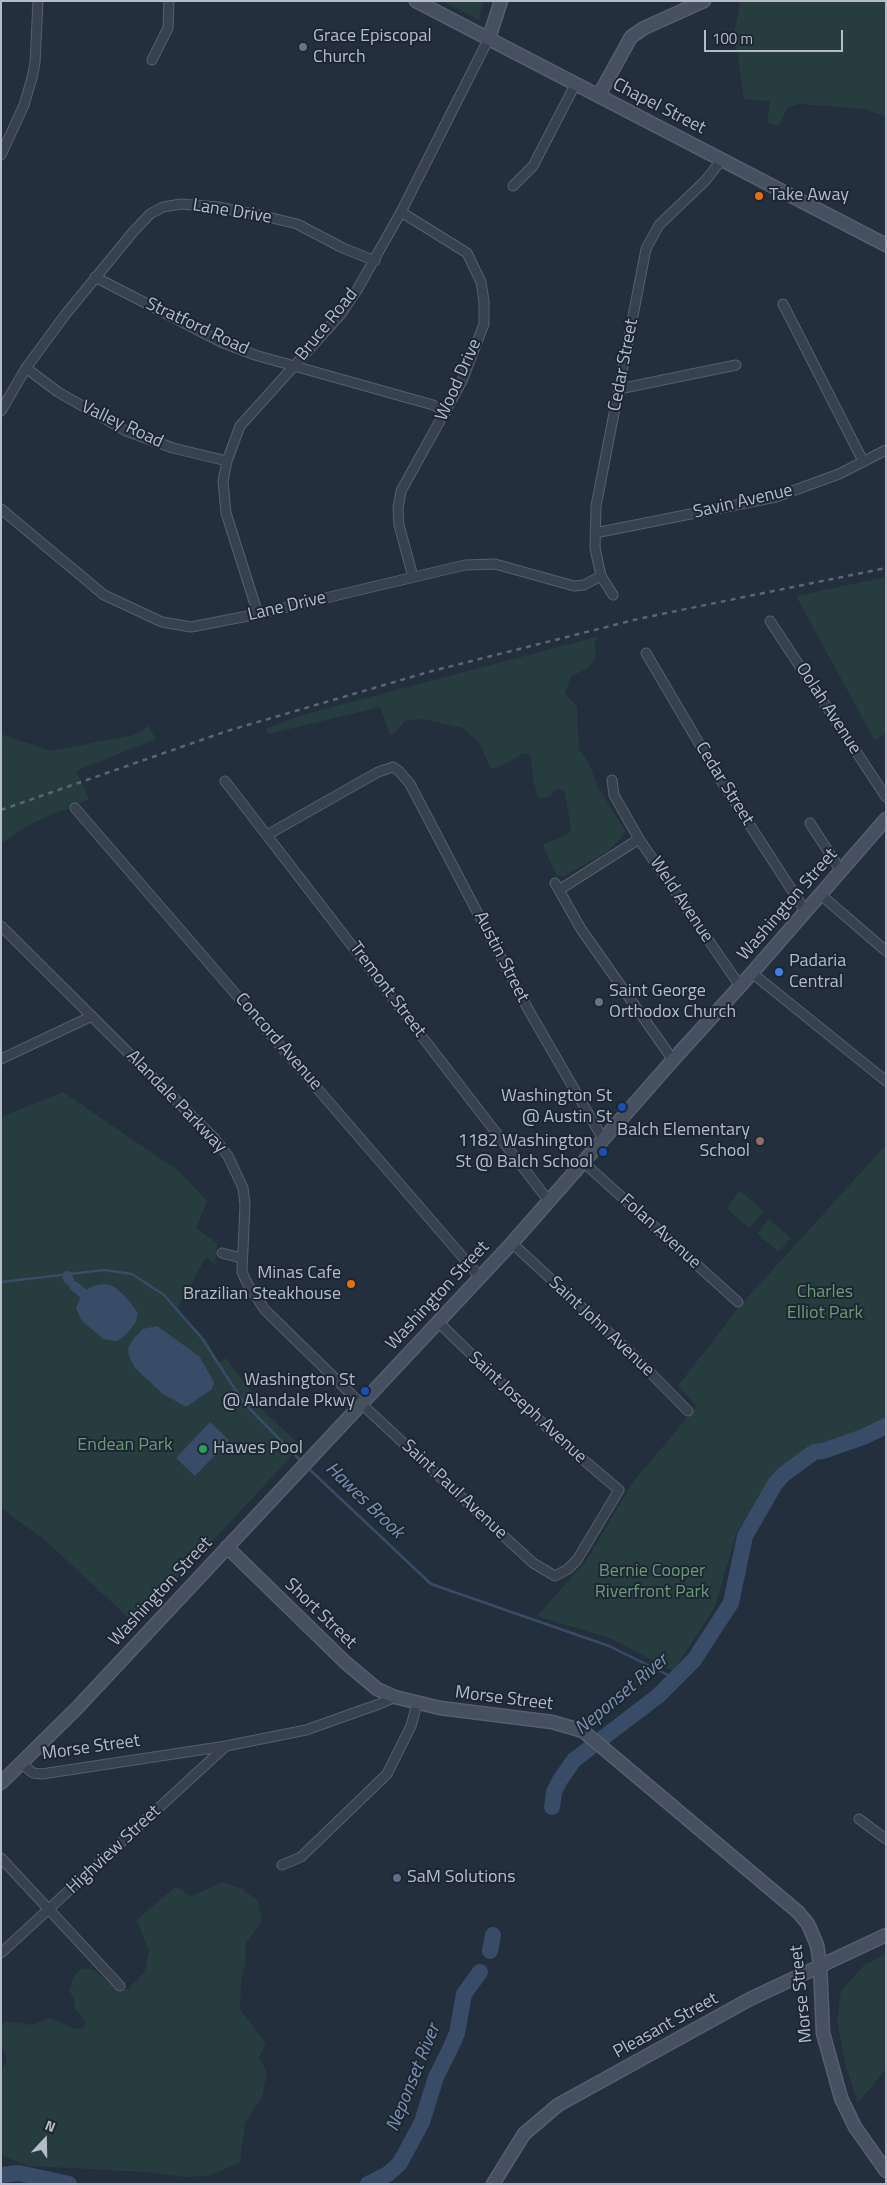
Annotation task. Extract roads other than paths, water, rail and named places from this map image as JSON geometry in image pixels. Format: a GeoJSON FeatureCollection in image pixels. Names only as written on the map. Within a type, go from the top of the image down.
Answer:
{"type":"FeatureCollection","features":[{"type":"Feature","properties":{"kind":"main road","name":"Chapel Street"},"geometry":{"type":"LineString","coordinates":[[416,1],[886,245]]}},
{"type":"Feature","properties":{"kind":"main road"},"geometry":{"type":"LineString","coordinates":[[489,38],[498,17],[501,1]]}},
{"type":"Feature","properties":{"kind":"main road"},"geometry":{"type":"LineString","coordinates":[[599,95],[631,37],[644,28],[704,1]]}},
{"type":"Feature","properties":{"kind":"main road","name":"Washington Street"},"geometry":{"type":"LineString","coordinates":[[1,1783],[78,1708],[512,1243],[603,1138],[821,895],[886,819]]}},
{"type":"Feature","properties":{"kind":"main road","name":"Short Street"},"geometry":{"type":"LineString","coordinates":[[227,1547],[362,1678],[377,1689],[395,1697]]}},
{"type":"Feature","properties":{"kind":"main road","name":"Morse Street"},"geometry":{"type":"LineString","coordinates":[[395,1697],[418,1704],[552,1722],[590,1735],[710,1840],[798,1912],[813,1933],[820,1964],[823,2033],[835,2082],[849,2117],[886,2171]]}},
{"type":"Feature","properties":{"kind":"main road","name":"Pleasant Street"},"geometry":{"type":"LineString","coordinates":[[493,2184],[524,2134],[558,2105],[750,1999],[820,1964],[886,1935]]}},
{"type":"Feature","properties":{"kind":"street"},"geometry":{"type":"LineString","coordinates":[[1,155],[24,105],[36,63],[38,1]]}},
{"type":"Feature","properties":{"kind":"street"},"geometry":{"type":"LineString","coordinates":[[152,60],[168,28],[170,1]]}},
{"type":"Feature","properties":{"kind":"street","name":"Bruce Road"},"geometry":{"type":"LineString","coordinates":[[258,614],[226,513],[223,481],[227,461],[240,426],[341,314],[375,261],[489,38]]}},
{"type":"Feature","properties":{"kind":"street"},"geometry":{"type":"LineString","coordinates":[[513,186],[533,166],[576,84]]}},
{"type":"Feature","properties":{"kind":"street","name":"Cedar Street"},"geometry":{"type":"LineString","coordinates":[[612,595],[601,576],[594,533],[603,465],[650,239],[660,225],[706,180],[722,159]]}},
{"type":"Feature","properties":{"kind":"street","name":"Lane Drive"},"geometry":{"type":"LineString","coordinates":[[1,411],[26,368],[95,277],[150,214],[162,207],[181,204],[218,207],[297,224],[343,248],[375,261]]}},
{"type":"Feature","properties":{"kind":"street","name":"Wood Drive"},"geometry":{"type":"LineString","coordinates":[[401,212],[467,253],[482,282],[484,324],[462,382],[401,492],[398,508],[399,525],[412,576]]}},
{"type":"Feature","properties":{"kind":"street","name":"Stratford Road"},"geometry":{"type":"LineString","coordinates":[[95,277],[221,342],[294,366],[433,405],[446,412]]}},
{"type":"Feature","properties":{"kind":"street"},"geometry":{"type":"LineString","coordinates":[[783,304],[863,462]]}},
{"type":"Feature","properties":{"kind":"street"},"geometry":{"type":"LineString","coordinates":[[619,389],[736,365]]}},
{"type":"Feature","properties":{"kind":"street","name":"Valley Road"},"geometry":{"type":"LineString","coordinates":[[26,368],[65,396],[126,431],[173,448],[227,461]]}},
{"type":"Feature","properties":{"kind":"street","name":"Savin Avenue"},"geometry":{"type":"LineString","coordinates":[[594,533],[776,497],[808,486],[886,450]]}},
{"type":"Feature","properties":{"kind":"street","name":"Lane Drive"},"geometry":{"type":"LineString","coordinates":[[1,509],[104,595],[162,622],[191,627],[258,614],[412,576],[465,565],[495,564],[574,586],[584,585],[601,576]]}},
{"type":"Feature","properties":{"kind":"street","name":"Oolah Avenue"},"geometry":{"type":"LineString","coordinates":[[770,621],[886,797]]}},
{"type":"Feature","properties":{"kind":"street","name":"Cedar Street"},"geometry":{"type":"LineString","coordinates":[[646,653],[720,779],[806,912]]}},
{"type":"Feature","properties":{"kind":"street","name":"Austin Street"},"geometry":{"type":"LineString","coordinates":[[267,835],[378,772],[393,767],[402,774],[414,793],[528,1009],[603,1138]]}},
{"type":"Feature","properties":{"kind":"street","name":"Weld Avenue"},"geometry":{"type":"LineString","coordinates":[[612,780],[614,795],[639,839],[740,986]]}},
{"type":"Feature","properties":{"kind":"street","name":"Tremont Street"},"geometry":{"type":"LineString","coordinates":[[225,781],[548,1200]]}},
{"type":"Feature","properties":{"kind":"street","name":"Concord Avenue"},"geometry":{"type":"LineString","coordinates":[[75,808],[480,1277]]}},
{"type":"Feature","properties":{"kind":"street"},"geometry":{"type":"LineString","coordinates":[[810,823],[841,871]]}},
{"type":"Feature","properties":{"kind":"street"},"geometry":{"type":"LineString","coordinates":[[639,839],[557,886],[582,928],[673,1060]]}},
{"type":"Feature","properties":{"kind":"street"},"geometry":{"type":"LineString","coordinates":[[821,895],[886,951]]}},
{"type":"Feature","properties":{"kind":"street","name":"Alandale Parkway"},"geometry":{"type":"LineString","coordinates":[[1,926],[215,1139],[228,1156],[243,1188],[246,1228],[242,1272],[247,1283],[265,1310],[362,1404]]}},
{"type":"Feature","properties":{"kind":"street"},"geometry":{"type":"LineString","coordinates":[[752,973],[886,1081]]}},
{"type":"Feature","properties":{"kind":"street"},"geometry":{"type":"LineString","coordinates":[[1,1059],[92,1016]]}},
{"type":"Feature","properties":{"kind":"street","name":"Folan Avenue"},"geometry":{"type":"LineString","coordinates":[[583,1162],[738,1302]]}},
{"type":"Feature","properties":{"kind":"street","name":"Saint John Avenue"},"geometry":{"type":"LineString","coordinates":[[512,1243],[688,1411]]}},
{"type":"Feature","properties":{"kind":"street"},"geometry":{"type":"LineString","coordinates":[[222,1253],[242,1258]]}},
{"type":"Feature","properties":{"kind":"street","name":"Saint Joseph Avenue"},"geometry":{"type":"LineString","coordinates":[[438,1322],[560,1440],[619,1490],[577,1560],[568,1569],[555,1576],[548,1573]]}},
{"type":"Feature","properties":{"kind":"street","name":"Saint Paul Avenue"},"geometry":{"type":"LineString","coordinates":[[362,1404],[470,1505],[548,1573]]}},
{"type":"Feature","properties":{"kind":"street","name":"Morse Street"},"geometry":{"type":"LineString","coordinates":[[22,1764],[34,1773],[42,1774],[226,1746],[306,1730],[395,1697]]}},
{"type":"Feature","properties":{"kind":"street"},"geometry":{"type":"LineString","coordinates":[[282,1865],[301,1857],[387,1774],[411,1726],[418,1704]]}},
{"type":"Feature","properties":{"kind":"street","name":"Highview Street"},"geometry":{"type":"LineString","coordinates":[[1,1954],[226,1746]]}},
{"type":"Feature","properties":{"kind":"street"},"geometry":{"type":"LineString","coordinates":[[858,1819],[886,1838]]}},
{"type":"Feature","properties":{"kind":"street"},"geometry":{"type":"LineString","coordinates":[[1,1858],[120,1986]]}},
{"type":"Feature","properties":{"kind":"water"},"geometry":{"type":"Polygon","coordinates":[[[106,1284],[113,1286],[125,1296],[138,1313],[136,1322],[126,1335],[117,1341],[103,1339],[82,1321],[76,1308],[81,1296],[88,1289],[96,1285],[106,1284]]]}},
{"type":"Feature","properties":{"kind":"water"},"geometry":{"type":"Polygon","coordinates":[[[157,1326],[199,1356],[214,1382],[212,1389],[186,1407],[163,1394],[135,1368],[129,1356],[128,1348],[134,1338],[143,1329],[157,1326]]]}},
{"type":"Feature","properties":{"kind":"water","name":"Hawes Pool"},"geometry":{"type":"Polygon","coordinates":[[[210,1422],[229,1440],[195,1476],[176,1458],[210,1422]]]}},
{"type":"Feature","properties":{"kind":"waterway","name":"Hawes Brook"},"geometry":{"type":"LineString","coordinates":[[1,1282],[104,1270],[132,1274],[164,1295],[201,1337],[244,1403],[301,1461]]}},
{"type":"Feature","properties":{"kind":"waterway","name":"Hawes Brook"},"geometry":{"type":"LineString","coordinates":[[67,1276],[69,1280]]}},
{"type":"Feature","properties":{"kind":"waterway"},"geometry":{"type":"LineString","coordinates":[[74,1286],[93,1301]]}},
{"type":"Feature","properties":{"kind":"waterway","name":"Neponset River"},"geometry":{"type":"LineString","coordinates":[[552,1807],[554,1792],[574,1760],[658,1696],[694,1660],[731,1603],[745,1536],[775,1484],[784,1474],[814,1452],[823,1451],[863,1437],[886,1426]]}},
{"type":"Feature","properties":{"kind":"waterway","name":"Hawes Brook"},"geometry":{"type":"LineString","coordinates":[[307,1467],[431,1584],[609,1646],[676,1679]]}},
{"type":"Feature","properties":{"kind":"waterway","name":"Neponset River"},"geometry":{"type":"LineString","coordinates":[[490,1951],[493,1935]]}},
{"type":"Feature","properties":{"kind":"waterway","name":"Neponset River"},"geometry":{"type":"LineString","coordinates":[[368,2184],[388,2174],[400,2163],[422,2122],[436,2077],[457,2033],[464,1994],[480,1972]]}},
{"type":"Feature","properties":{"kind":"waterway","name":"Neponset River"},"geometry":{"type":"LineString","coordinates":[[1,2175],[19,2173],[69,2184]]}},
{"type":"Feature","properties":{"kind":"railway"},"geometry":{"type":"LineString","coordinates":[[1,810],[227,731],[432,671],[642,618],[886,568]]}},
{"type":"Feature","properties":{"kind":"place","name":"Grace Episcopal Church"},"geometry":{"type":"Point","coordinates":[303,47]}},
{"type":"Feature","properties":{"kind":"place","name":"Take Away"},"geometry":{"type":"Point","coordinates":[759,196]}},
{"type":"Feature","properties":{"kind":"place","name":"Padaria Central"},"geometry":{"type":"Point","coordinates":[779,972]}},
{"type":"Feature","properties":{"kind":"place","name":"Saint George Orthodox Church"},"geometry":{"type":"Point","coordinates":[599,1002]}},
{"type":"Feature","properties":{"kind":"place","name":"Washington St @ Austin St"},"geometry":{"type":"Point","coordinates":[622,1107]}},
{"type":"Feature","properties":{"kind":"place","name":"Balch Elementary School"},"geometry":{"type":"Point","coordinates":[760,1141]}},
{"type":"Feature","properties":{"kind":"place","name":"1182 Washington St @ Balch School"},"geometry":{"type":"Point","coordinates":[603,1152]}},
{"type":"Feature","properties":{"kind":"place","name":"Minas Cafe Brazilian Steakhouse"},"geometry":{"type":"Point","coordinates":[351,1284]}},
{"type":"Feature","properties":{"kind":"place","name":"Washington St @ Alandale Pkwy"},"geometry":{"type":"Point","coordinates":[365,1391]}},
{"type":"Feature","properties":{"kind":"place","name":"Hawes Pool"},"geometry":{"type":"Point","coordinates":[203,1449]}},
{"type":"Feature","properties":{"kind":"place","name":"SaM Solutions"},"geometry":{"type":"Point","coordinates":[397,1878]}},
{"type":"Feature","properties":{"kind":"park label","name":"Charles Elliot Park"},"geometry":{"type":"Point","coordinates":[825,1304]}},
{"type":"Feature","properties":{"kind":"park label","name":"Endean Park"},"geometry":{"type":"Point","coordinates":[125,1446]}},
{"type":"Feature","properties":{"kind":"park label","name":"Bernie Cooper Riverfront Park"},"geometry":{"type":"Point","coordinates":[652,1582]}}]}
